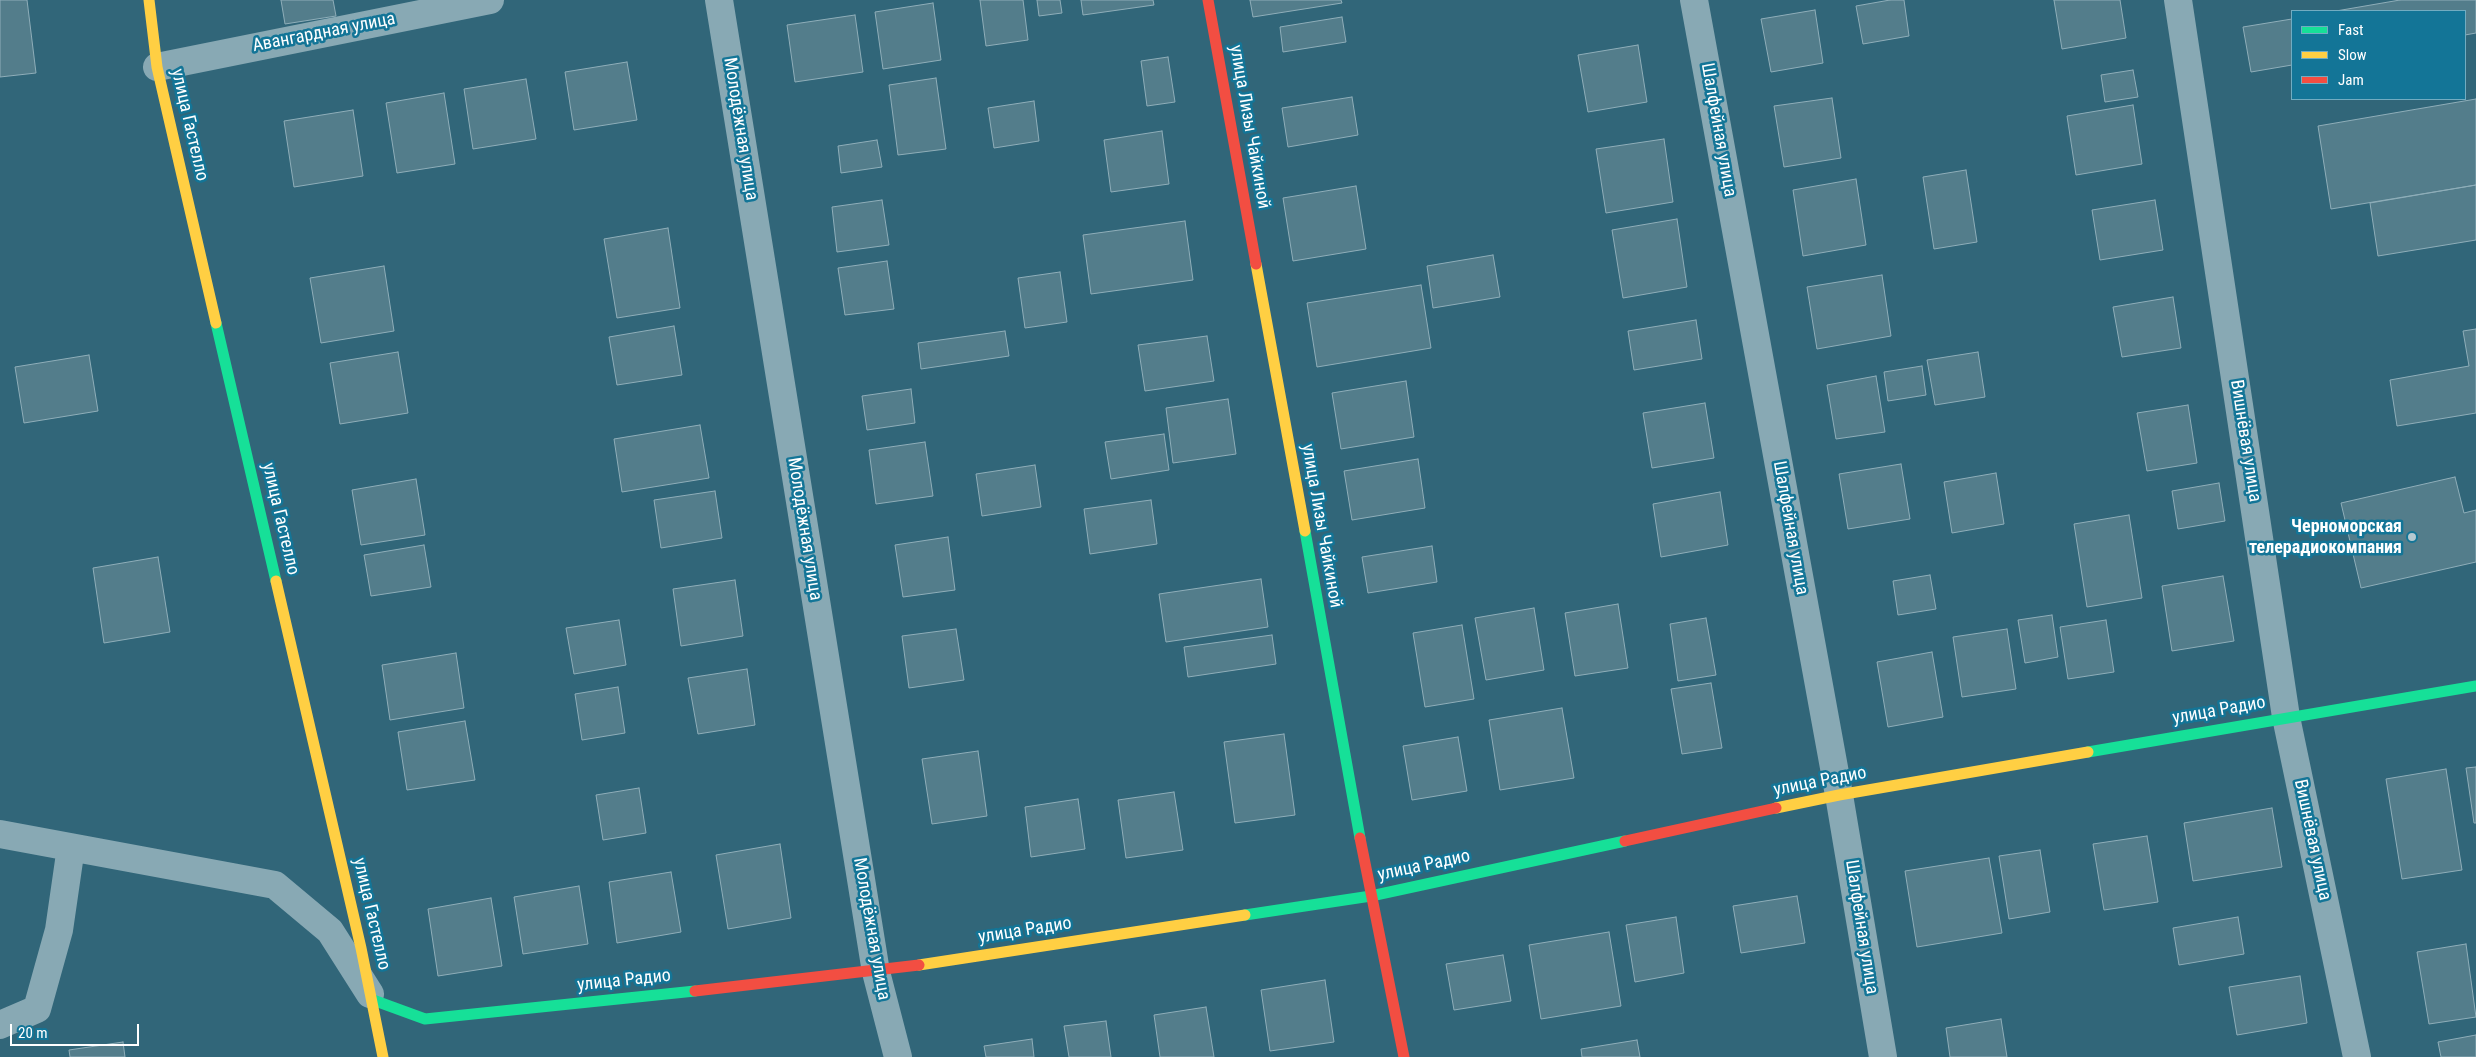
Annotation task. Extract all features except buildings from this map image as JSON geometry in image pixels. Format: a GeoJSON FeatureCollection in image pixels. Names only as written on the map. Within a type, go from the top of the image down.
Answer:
{"type":"FeatureCollection","features":[{"type":"Feature","properties":{"kind":"street","name":"улица Гастелло"},"geometry":{"type":"LineString","coordinates":[[149,0],[157,67],[373,1000],[383,1052]]}},
{"type":"Feature","properties":{"kind":"street","name":"Авангардная улица"},"geometry":{"type":"LineString","coordinates":[[157,67],[490,0]]}},
{"type":"Feature","properties":{"kind":"street","name":"Молодёжная улица"},"geometry":{"type":"LineString","coordinates":[[719,0],[876,972],[898,1057]]}},
{"type":"Feature","properties":{"kind":"street","name":"улица Лизы Чайкиной"},"geometry":{"type":"LineString","coordinates":[[1208,0],[1371,896],[1404,1057]]}},
{"type":"Feature","properties":{"kind":"street","name":"Шалфейная улица"},"geometry":{"type":"LineString","coordinates":[[1694,0],[1839,795],[1883,1057]]}},
{"type":"Feature","properties":{"kind":"street","name":"Вишнёвая улица"},"geometry":{"type":"LineString","coordinates":[[2178,0],[2286,717],[2357,1057]]}},
{"type":"Feature","properties":{"kind":"street","name":"улица Радио"},"geometry":{"type":"LineString","coordinates":[[373,1000],[425,1019],[876,972],[1371,896],[1839,795],[2476,686]]}},
{"type":"Feature","properties":{"kind":"street"},"geometry":{"type":"LineString","coordinates":[[0,834],[274,885],[330,931],[373,1000]]}},
{"type":"Feature","properties":{"kind":"street"},"geometry":{"type":"LineString","coordinates":[[0,1026],[37,1009],[60,930],[71,847]]}},
{"type":"Feature","properties":{"kind":"traffic: fast"},"geometry":{"type":"LineString","coordinates":[[216,323],[276,581]]}},
{"type":"Feature","properties":{"kind":"traffic: fast"},"geometry":{"type":"LineString","coordinates":[[1305,531],[1360,838]]}},
{"type":"Feature","properties":{"kind":"traffic: fast"},"geometry":{"type":"LineString","coordinates":[[2088,752],[2476,686]]}},
{"type":"Feature","properties":{"kind":"traffic: fast"},"geometry":{"type":"LineString","coordinates":[[1245,915],[1371,896],[1625,841]]}},
{"type":"Feature","properties":{"kind":"traffic: fast"},"geometry":{"type":"LineString","coordinates":[[373,1000],[425,1019],[695,991]]}},
{"type":"Feature","properties":{"kind":"traffic: slow"},"geometry":{"type":"LineString","coordinates":[[149,0],[157,67],[216,323]]}},
{"type":"Feature","properties":{"kind":"traffic: slow"},"geometry":{"type":"LineString","coordinates":[[1256,264],[1305,531]]}},
{"type":"Feature","properties":{"kind":"traffic: slow"},"geometry":{"type":"LineString","coordinates":[[276,581],[361,948],[383,1057]]}},
{"type":"Feature","properties":{"kind":"traffic: slow"},"geometry":{"type":"LineString","coordinates":[[1776,808],[1839,795],[2088,752]]}},
{"type":"Feature","properties":{"kind":"traffic: slow"},"geometry":{"type":"LineString","coordinates":[[919,965],[1245,915]]}},
{"type":"Feature","properties":{"kind":"traffic: jam"},"geometry":{"type":"LineString","coordinates":[[1208,0],[1256,264]]}},
{"type":"Feature","properties":{"kind":"traffic: jam"},"geometry":{"type":"LineString","coordinates":[[1625,841],[1776,808]]}},
{"type":"Feature","properties":{"kind":"traffic: jam"},"geometry":{"type":"LineString","coordinates":[[1360,838],[1404,1057]]}},
{"type":"Feature","properties":{"kind":"traffic: jam"},"geometry":{"type":"LineString","coordinates":[[695,991],[919,965]]}},
{"type":"Feature","properties":{"kind":"place","name":"Черноморская телерадиокомпания"},"geometry":{"type":"Point","coordinates":[2412,537]}}]}
